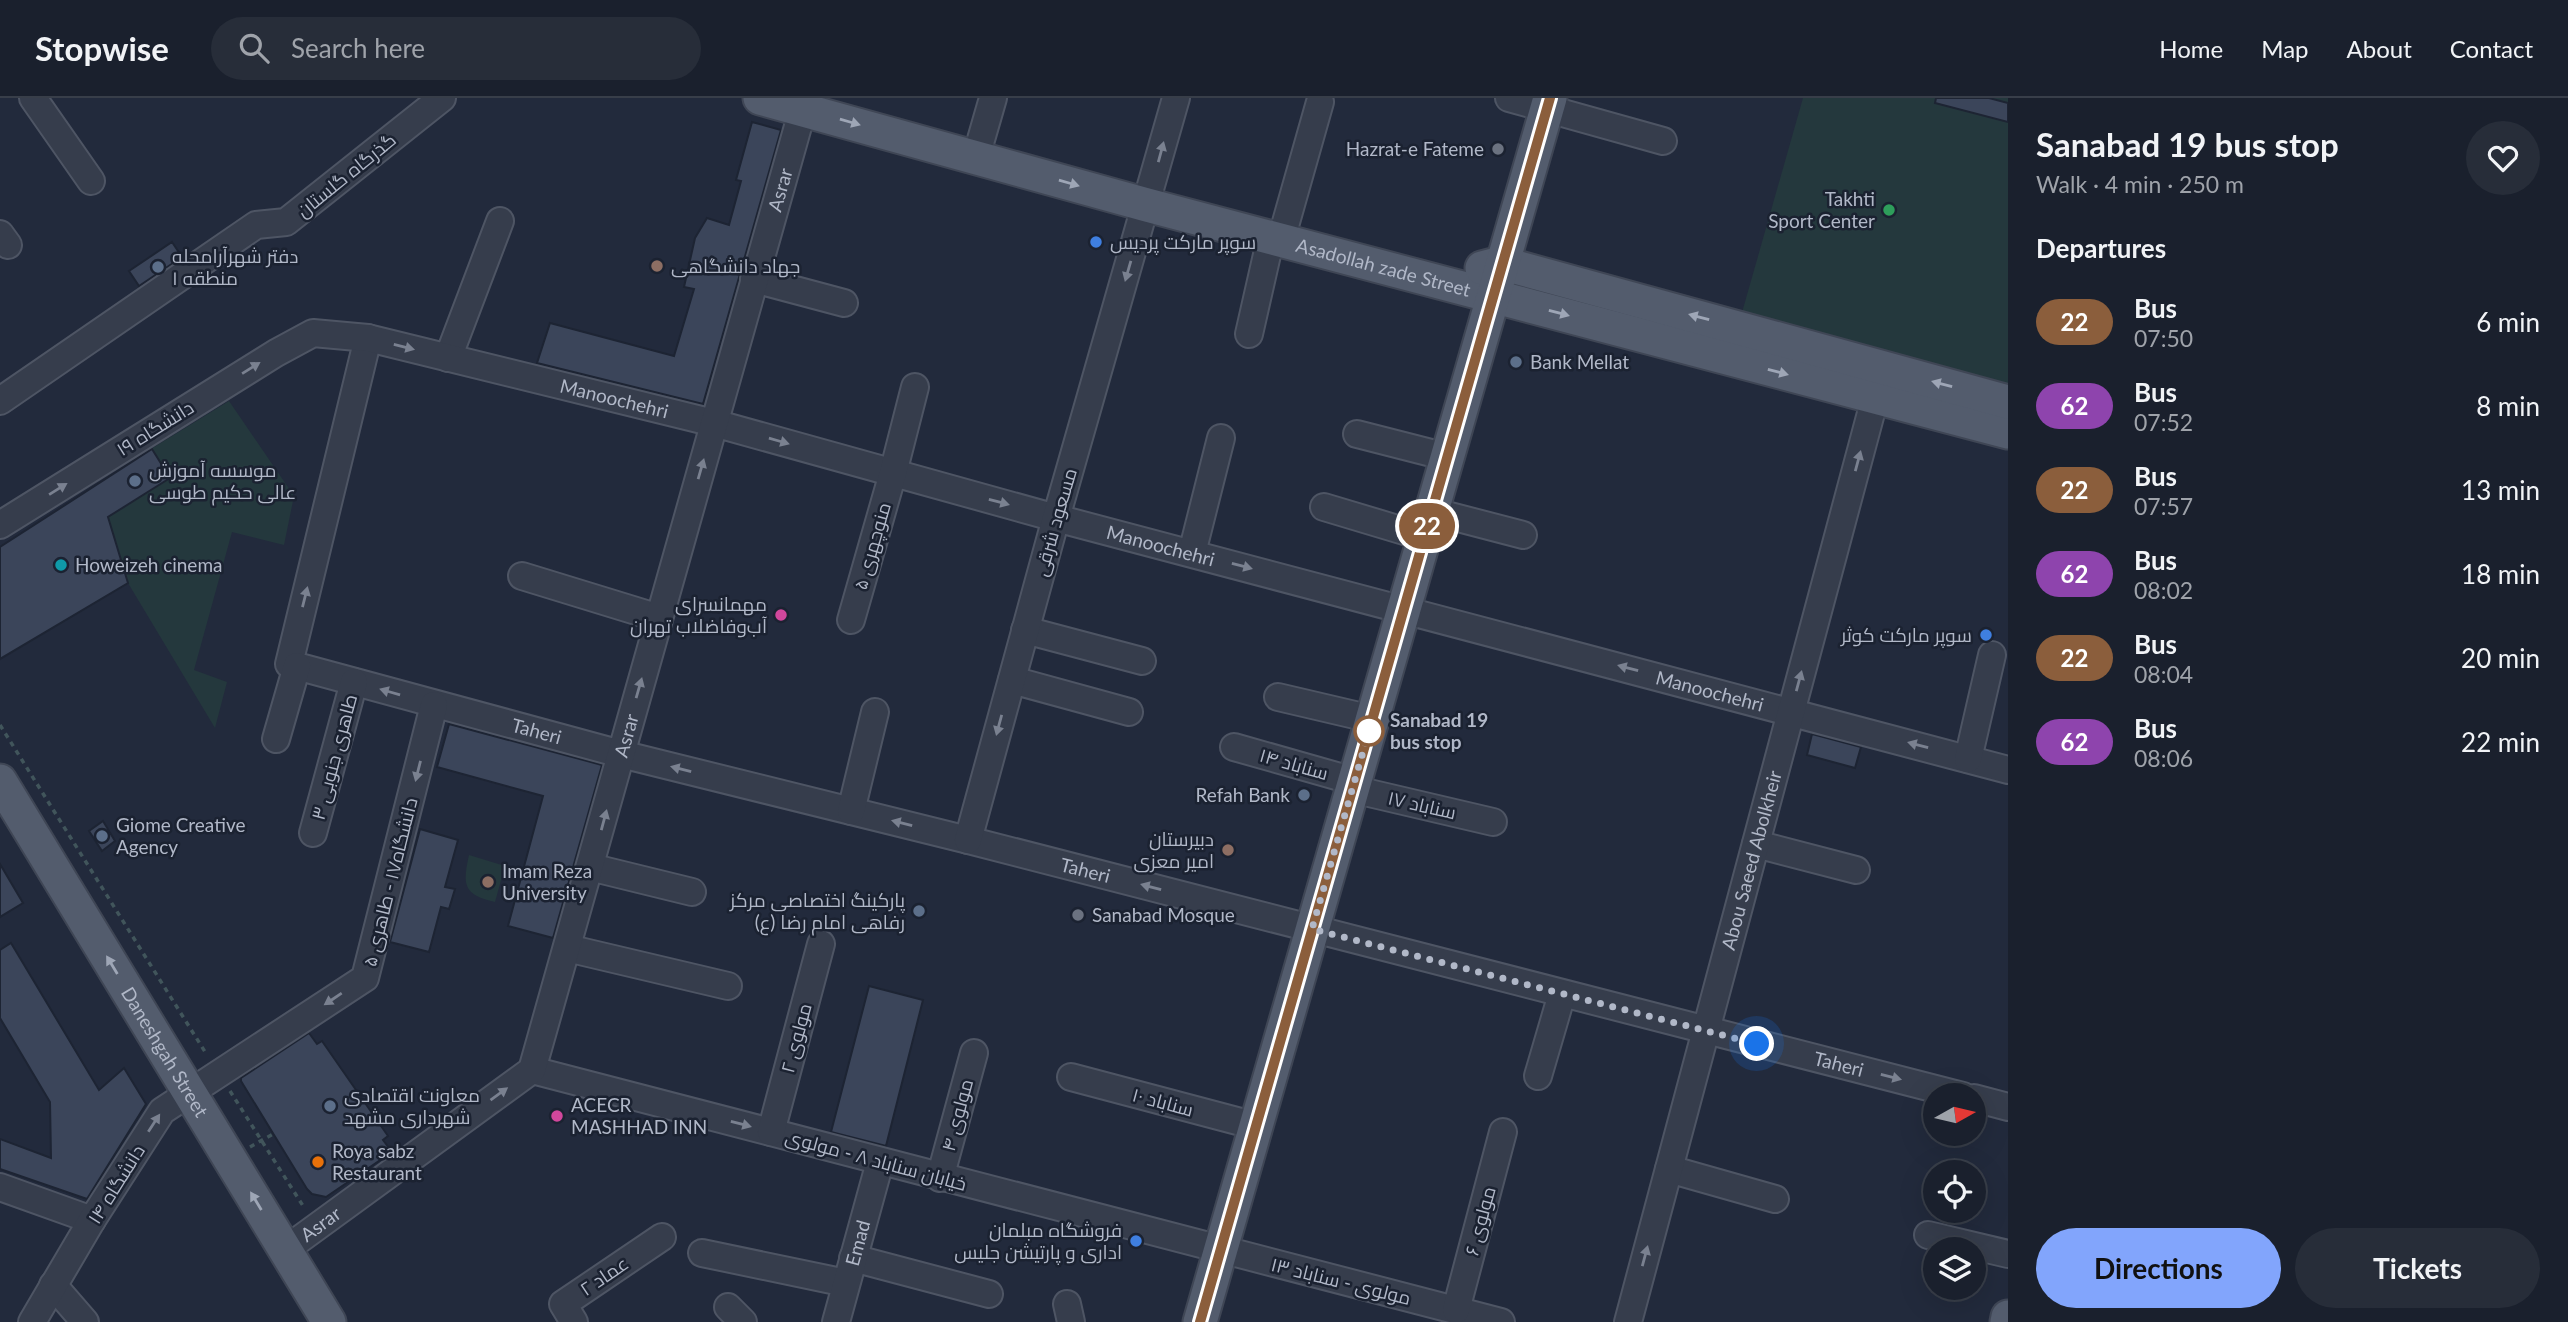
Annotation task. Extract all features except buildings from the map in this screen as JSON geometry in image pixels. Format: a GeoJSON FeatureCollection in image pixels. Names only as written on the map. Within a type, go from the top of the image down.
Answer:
{"type":"FeatureCollection","features":[{"type":"Feature","properties":{"kind":"main road","name":"Asadollah zade Street"},"geometry":{"type":"LineString","coordinates":[[760,98],[804,104],[976,157],[1147,205],[2008,432]]}},
{"type":"Feature","properties":{"kind":"main road"},"geometry":{"type":"LineString","coordinates":[[1200,1322],[1548,103]]}},
{"type":"Feature","properties":{"kind":"main road"},"geometry":{"type":"LineString","coordinates":[[1404,273],[1465,274],[1502,263],[2008,402]]}},
{"type":"Feature","properties":{"kind":"main road","name":"Daneshgah Street"},"geometry":{"type":"LineString","coordinates":[[0,781],[329,1322]]}},
{"type":"Feature","properties":{"kind":"street"},"geometry":{"type":"LineString","coordinates":[[33,98],[91,181]]}},
{"type":"Feature","properties":{"kind":"street","name":"گذرگاه گلستان"},"geometry":{"type":"LineString","coordinates":[[0,401],[256,225],[286,222],[442,98]]}},
{"type":"Feature","properties":{"kind":"street"},"geometry":{"type":"LineString","coordinates":[[976,157],[993,98]]}},
{"type":"Feature","properties":{"kind":"street","name":"مسعود شرقی"},"geometry":{"type":"LineString","coordinates":[[968,840],[1056,518],[1176,98]]}},
{"type":"Feature","properties":{"kind":"street"},"geometry":{"type":"LineString","coordinates":[[1508,98],[1548,103],[1663,141]]}},
{"type":"Feature","properties":{"kind":"street"},"geometry":{"type":"LineString","coordinates":[[1249,334],[1320,102]]}},
{"type":"Feature","properties":{"kind":"street","name":"Asrar"},"geometry":{"type":"LineString","coordinates":[[285,1250],[532,1070],[804,104]]}},
{"type":"Feature","properties":{"kind":"street"},"geometry":{"type":"LineString","coordinates":[[448,358],[500,221]]}},
{"type":"Feature","properties":{"kind":"street"},"geometry":{"type":"LineString","coordinates":[[754,279],[844,303]]}},
{"type":"Feature","properties":{"kind":"street","name":"Manoochehri"},"geometry":{"type":"LineString","coordinates":[[313,333],[368,338],[714,423],[1056,518],[2008,770]]}},
{"type":"Feature","properties":{"kind":"street","name":"دانشگاه ۱۹"},"geometry":{"type":"LineString","coordinates":[[0,525],[276,353],[313,333]]}},
{"type":"Feature","properties":{"kind":"street"},"geometry":{"type":"LineString","coordinates":[[276,739],[368,338]]}},
{"type":"Feature","properties":{"kind":"street","name":"منوچهری ۵"},"geometry":{"type":"LineString","coordinates":[[851,620],[915,387]]}},
{"type":"Feature","properties":{"kind":"street","name":"Abou Saeed Abolkheir"},"geometry":{"type":"LineString","coordinates":[[1628,1322],[1875,398]]}},
{"type":"Feature","properties":{"kind":"street"},"geometry":{"type":"LineString","coordinates":[[1357,434],[1447,457]]}},
{"type":"Feature","properties":{"kind":"street"},"geometry":{"type":"LineString","coordinates":[[1192,553],[1221,438]]}},
{"type":"Feature","properties":{"kind":"street"},"geometry":{"type":"LineString","coordinates":[[1324,507],[1427,524],[1523,535]]}},
{"type":"Feature","properties":{"kind":"street"},"geometry":{"type":"LineString","coordinates":[[522,576],[659,618]]}},
{"type":"Feature","properties":{"kind":"street"},"geometry":{"type":"LineString","coordinates":[[1025,630],[1142,661]]}},
{"type":"Feature","properties":{"kind":"street"},"geometry":{"type":"LineString","coordinates":[[1968,759],[1992,655]]}},
{"type":"Feature","properties":{"kind":"street","name":"Taheri"},"geometry":{"type":"LineString","coordinates":[[293,665],[621,754],[968,840],[1923,1086]]}},
{"type":"Feature","properties":{"kind":"street"},"geometry":{"type":"LineString","coordinates":[[1012,680],[1129,712]]}},
{"type":"Feature","properties":{"kind":"street","name":"طاهری جنوبی ۳"},"geometry":{"type":"LineString","coordinates":[[313,833],[354,682]]}},
{"type":"Feature","properties":{"kind":"street"},"geometry":{"type":"LineString","coordinates":[[1278,697],[1372,719]]}},
{"type":"Feature","properties":{"kind":"street","name":"دانشگاه۱۷ - طاهری ۵"},"geometry":{"type":"LineString","coordinates":[[191,1094],[365,978],[434,705]]}},
{"type":"Feature","properties":{"kind":"street"},"geometry":{"type":"LineString","coordinates":[[851,811],[875,712]]}},
{"type":"Feature","properties":{"kind":"street","name":"سناباد ۱۴"},"geometry":{"type":"LineString","coordinates":[[1234,747],[1353,785]]}},
{"type":"Feature","properties":{"kind":"street","name":"سناباد ۱۷"},"geometry":{"type":"LineString","coordinates":[[1353,785],[1493,822]]}},
{"type":"Feature","properties":{"kind":"street"},"geometry":{"type":"LineString","coordinates":[[1756,844],[1856,870]]}},
{"type":"Feature","properties":{"kind":"street"},"geometry":{"type":"LineString","coordinates":[[590,867],[692,892]]}},
{"type":"Feature","properties":{"kind":"street","name":"مولوی ۲"},"geometry":{"type":"LineString","coordinates":[[771,1132],[821,944]]}},
{"type":"Feature","properties":{"kind":"street"},"geometry":{"type":"LineString","coordinates":[[567,948],[728,986]]}},
{"type":"Feature","properties":{"kind":"street"},"geometry":{"type":"LineString","coordinates":[[1538,1076],[1562,994]]}},
{"type":"Feature","properties":{"kind":"street","name":"مولوی ۴"},"geometry":{"type":"LineString","coordinates":[[940,1178],[974,1053]]}},
{"type":"Feature","properties":{"kind":"street","name":"خیابان سناباد ۸ - مولوی"},"geometry":{"type":"LineString","coordinates":[[532,1070],[1220,1250]]}},
{"type":"Feature","properties":{"kind":"street","name":"سناباد ۱۰"},"geometry":{"type":"LineString","coordinates":[[1071,1077],[1256,1126]]}},
{"type":"Feature","properties":{"kind":"street","name":"دانشگاه ۱۴"},"geometry":{"type":"LineString","coordinates":[[32,1322],[162,1111],[191,1094]]}},
{"type":"Feature","properties":{"kind":"street"},"geometry":{"type":"LineString","coordinates":[[1986,1101],[2008,1107]]}},
{"type":"Feature","properties":{"kind":"street","name":"مولوی ۶"},"geometry":{"type":"LineString","coordinates":[[1456,1310],[1503,1132]]}},
{"type":"Feature","properties":{"kind":"street","name":"Emad"},"geometry":{"type":"LineString","coordinates":[[836,1322],[880,1162]]}},
{"type":"Feature","properties":{"kind":"street"},"geometry":{"type":"LineString","coordinates":[[1669,1169],[1775,1199]]}},
{"type":"Feature","properties":{"kind":"street"},"geometry":{"type":"LineString","coordinates":[[0,1187],[93,1220]]}},
{"type":"Feature","properties":{"kind":"street"},"geometry":{"type":"LineString","coordinates":[[1928,1235],[2008,1254]]}},
{"type":"Feature","properties":{"kind":"street","name":"عماد ۲"},"geometry":{"type":"LineString","coordinates":[[574,1322],[563,1304],[662,1237]]}},
{"type":"Feature","properties":{"kind":"street","name":"مولوی - سناباد ۱۳"},"geometry":{"type":"LineString","coordinates":[[1220,1250],[1421,1312],[1456,1310],[1501,1322]]}},
{"type":"Feature","properties":{"kind":"street"},"geometry":{"type":"LineString","coordinates":[[702,1253],[850,1271],[989,1294]]}},
{"type":"Feature","properties":{"kind":"street"},"geometry":{"type":"LineString","coordinates":[[53,1285],[85,1322]]}},
{"type":"Feature","properties":{"kind":"path"},"geometry":{"type":"LineString","coordinates":[[0,725],[196,1040],[317,1228]]}},
{"type":"Feature","properties":{"kind":"green space","name":"Takhti Sport Center"},"geometry":{"type":"Polygon","coordinates":[[[1803,98],[2008,98],[2008,396],[1739,323],[1803,98]]]}},
{"type":"Feature","properties":{"kind":"green space"},"geometry":{"type":"Polygon","coordinates":[[[229,401],[294,496],[284,545],[232,532],[194,670],[227,682],[215,728],[128,583],[108,517],[170,478],[151,449],[229,401]]]}},
{"type":"Feature","properties":{"kind":"green space"},"geometry":{"type":"Polygon","coordinates":[[[469,855],[505,866],[495,902],[477,896],[468,888],[466,874],[469,855]]]}},
{"type":"Feature","properties":{"kind":"bus line","name":"22"},"geometry":{"type":"LineString","coordinates":[[1200,1322],[1550,98]]}},
{"type":"Feature","properties":{"kind":"place","name":"Hazrat-e Fateme"},"geometry":{"type":"Point","coordinates":[1498,149]}},
{"type":"Feature","properties":{"kind":"place","name":"Takhti Sport Center"},"geometry":{"type":"Point","coordinates":[1889,210]}},
{"type":"Feature","properties":{"kind":"place","name":"سوپر مارکت پردیس"},"geometry":{"type":"Point","coordinates":[1096,242]}},
{"type":"Feature","properties":{"kind":"place","name":"جهاد دانشگاهی"},"geometry":{"type":"Point","coordinates":[657,266]}},
{"type":"Feature","properties":{"kind":"place","name":"دفتر شهرآرامحله منطقه ۱"},"geometry":{"type":"Point","coordinates":[158,267]}},
{"type":"Feature","properties":{"kind":"place","name":"Bank Mellat"},"geometry":{"type":"Point","coordinates":[1516,362]}},
{"type":"Feature","properties":{"kind":"place","name":"موسسه آموزش عالی حکیم طوسی"},"geometry":{"type":"Point","coordinates":[135,481]}},
{"type":"Feature","properties":{"kind":"place","name":"Howeizeh cinema"},"geometry":{"type":"Point","coordinates":[61,565]}},
{"type":"Feature","properties":{"kind":"place","name":"مهمانسرای آب‌و‌فاضلاب تهران"},"geometry":{"type":"Point","coordinates":[781,615]}},
{"type":"Feature","properties":{"kind":"place","name":"سوپر مارکت کوثر"},"geometry":{"type":"Point","coordinates":[1986,635]}},
{"type":"Feature","properties":{"kind":"place","name":"Sanabad 19 bus stop"},"geometry":{"type":"Point","coordinates":[1369,731]}},
{"type":"Feature","properties":{"kind":"place","name":"Refah Bank"},"geometry":{"type":"Point","coordinates":[1304,795]}},
{"type":"Feature","properties":{"kind":"place","name":"Giome Creative Agency"},"geometry":{"type":"Point","coordinates":[102,836]}},
{"type":"Feature","properties":{"kind":"place","name":"دبیرستان امیر معزی"},"geometry":{"type":"Point","coordinates":[1228,850]}},
{"type":"Feature","properties":{"kind":"place","name":"Imam Reza University"},"geometry":{"type":"Point","coordinates":[488,882]}},
{"type":"Feature","properties":{"kind":"place","name":"پارکینگ اختصاصی مرکز رفاهی امام رضا (ع)"},"geometry":{"type":"Point","coordinates":[919,911]}},
{"type":"Feature","properties":{"kind":"place","name":"Sanabad Mosque"},"geometry":{"type":"Point","coordinates":[1078,915]}},
{"type":"Feature","properties":{"kind":"place","name":"معاونت اقتصادی شهرداری مشهد"},"geometry":{"type":"Point","coordinates":[330,1106]}},
{"type":"Feature","properties":{"kind":"place","name":"ACECR MASHHAD INN"},"geometry":{"type":"Point","coordinates":[557,1116]}},
{"type":"Feature","properties":{"kind":"place","name":"Roya sabz Restaurant"},"geometry":{"type":"Point","coordinates":[318,1162]}},
{"type":"Feature","properties":{"kind":"place","name":"فروشگاه مبلمان اداری و پارتیشن جلیس"},"geometry":{"type":"Point","coordinates":[1136,1241]}},
{"type":"Feature","properties":{"kind":"route"},"geometry":{"type":"LineString","coordinates":[[1369,731],[1312,929],[1757,1044]]}}]}
